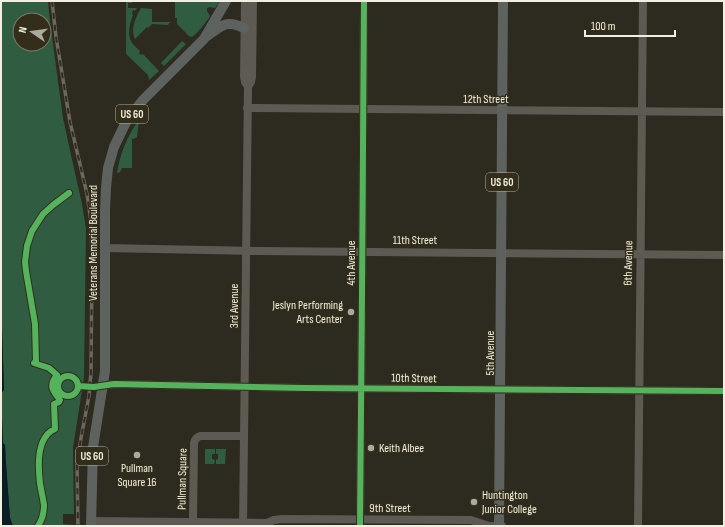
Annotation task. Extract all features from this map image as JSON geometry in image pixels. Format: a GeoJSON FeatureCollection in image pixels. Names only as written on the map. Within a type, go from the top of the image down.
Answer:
{"type":"FeatureCollection","features":[{"type":"Feature","properties":{"kind":"main road","name":"Veterans Memorial Boulevard"},"geometry":{"type":"LineString","coordinates":[[91,523],[93,447],[105,371],[106,188],[107,174],[112,154],[126,122],[142,101],[204,39],[226,1]]}},
{"type":"Feature","properties":{"kind":"main road","name":"5th Avenue"},"geometry":{"type":"LineString","coordinates":[[500,526],[503,1]]}},
{"type":"Feature","properties":{"kind":"main road"},"geometry":{"type":"LineString","coordinates":[[204,39],[224,24],[235,24],[244,28]]}},
{"type":"Feature","properties":{"kind":"street","name":"3rd Avenue"},"geometry":{"type":"LineString","coordinates":[[245,1],[244,76],[248,87]]}},
{"type":"Feature","properties":{"kind":"street","name":"3rd Avenue"},"geometry":{"type":"LineString","coordinates":[[243,524],[247,108],[248,87],[252,77],[253,1]]}},
{"type":"Feature","properties":{"kind":"street","name":"4th Avenue"},"geometry":{"type":"LineString","coordinates":[[360,523],[364,1]]}},
{"type":"Feature","properties":{"kind":"street","name":"6th Avenue"},"geometry":{"type":"LineString","coordinates":[[638,526],[643,1]]}},
{"type":"Feature","properties":{"kind":"street","name":"12th Street"},"geometry":{"type":"LineString","coordinates":[[247,108],[724,112]]}},
{"type":"Feature","properties":{"kind":"street","name":"11th Street"},"geometry":{"type":"LineString","coordinates":[[105,248],[246,251],[724,255]]}},
{"type":"Feature","properties":{"kind":"street","name":"10th Street"},"geometry":{"type":"LineString","coordinates":[[103,386],[117,384],[724,391]]}},
{"type":"Feature","properties":{"kind":"street","name":"Pullman Square"},"geometry":{"type":"LineString","coordinates":[[193,522],[195,440],[200,436],[244,436]]}},
{"type":"Feature","properties":{"kind":"street","name":"9th Street"},"geometry":{"type":"LineString","coordinates":[[91,523],[193,522],[270,524],[274,520],[282,519],[360,523],[471,520],[488,526],[500,526]]}},
{"type":"Feature","properties":{"kind":"green space"},"geometry":{"type":"Polygon","coordinates":[[[1,1],[48,1],[49,12],[12,12],[12,52],[52,52],[52,37],[63,118],[86,229],[84,377],[73,448],[74,514],[63,514],[63,524],[74,526],[13,526],[10,518],[5,445],[3,443],[1,393],[4,390],[1,297],[1,1]]]}},
{"type":"Feature","properties":{"kind":"green space"},"geometry":{"type":"Polygon","coordinates":[[[126,1],[133,1],[132,3],[128,3],[128,8],[137,8],[135,11],[133,10],[129,28],[131,41],[140,51],[139,53],[141,55],[143,54],[159,71],[149,80],[148,75],[126,54],[126,1]]]}},
{"type":"Feature","properties":{"kind":"green space"},"geometry":{"type":"Polygon","coordinates":[[[175,1],[220,1],[215,8],[207,8],[210,16],[209,18],[192,37],[189,36],[177,24],[177,18],[175,18],[175,1]]]}},
{"type":"Feature","properties":{"kind":"green space"},"geometry":{"type":"Polygon","coordinates":[[[141,8],[152,9],[152,22],[170,22],[168,25],[152,24],[135,39],[133,27],[141,8]]]}},
{"type":"Feature","properties":{"kind":"green space"},"geometry":{"type":"Polygon","coordinates":[[[182,41],[186,44],[164,66],[161,63],[182,41]]]}},
{"type":"Feature","properties":{"kind":"green space"},"geometry":{"type":"Polygon","coordinates":[[[139,120],[137,137],[132,139],[132,168],[122,168],[120,172],[117,173],[125,145],[139,120]]]}},
{"type":"Feature","properties":{"kind":"green space"},"geometry":{"type":"Polygon","coordinates":[[[205,449],[215,449],[215,454],[212,454],[212,459],[215,460],[214,464],[205,464],[205,449]]]}},
{"type":"Feature","properties":{"kind":"green space"},"geometry":{"type":"Polygon","coordinates":[[[216,449],[226,449],[225,464],[216,464],[218,454],[216,454],[216,449]]]}},
{"type":"Feature","properties":{"kind":"water"},"geometry":{"type":"Polygon","coordinates":[[[1,297],[4,390],[1,393],[1,297]]]}},
{"type":"Feature","properties":{"kind":"water"},"geometry":{"type":"Polygon","coordinates":[[[1,393],[3,443],[5,445],[10,518],[13,526],[1,526],[1,393]]]}},
{"type":"Feature","properties":{"kind":"railway"},"geometry":{"type":"LineString","coordinates":[[52,1],[56,37],[70,122],[87,194],[91,222],[91,372],[89,396],[77,464],[78,526]]}},
{"type":"Feature","properties":{"kind":"cycle path"},"geometry":{"type":"LineString","coordinates":[[360,526],[364,1]]}},
{"type":"Feature","properties":{"kind":"cycle path"},"geometry":{"type":"LineString","coordinates":[[38,526],[44,511],[39,476],[41,445],[49,433],[55,429],[54,404],[60,400],[52,388],[54,379],[57,375],[49,368],[34,363],[36,361],[35,324],[25,262],[27,246],[32,231],[43,214],[69,193]]}},
{"type":"Feature","properties":{"kind":"cycle path"},"geometry":{"type":"LineString","coordinates":[[64,376],[72,376],[78,382],[78,386],[78,390],[72,396],[64,396],[58,390],[58,382],[64,376]]}},
{"type":"Feature","properties":{"kind":"cycle path"},"geometry":{"type":"LineString","coordinates":[[78,386],[94,387],[114,384],[304,388],[724,391]]}},
{"type":"Feature","properties":{"kind":"place","name":"Jeslyn Performing Arts Center"},"geometry":{"type":"Point","coordinates":[351,312]}},
{"type":"Feature","properties":{"kind":"place","name":"Keith Albee"},"geometry":{"type":"Point","coordinates":[371,448]}},
{"type":"Feature","properties":{"kind":"place","name":"Pullman Square 16"},"geometry":{"type":"Point","coordinates":[137,455]}},
{"type":"Feature","properties":{"kind":"place","name":"Huntington Junior College"},"geometry":{"type":"Point","coordinates":[474,502]}}]}
